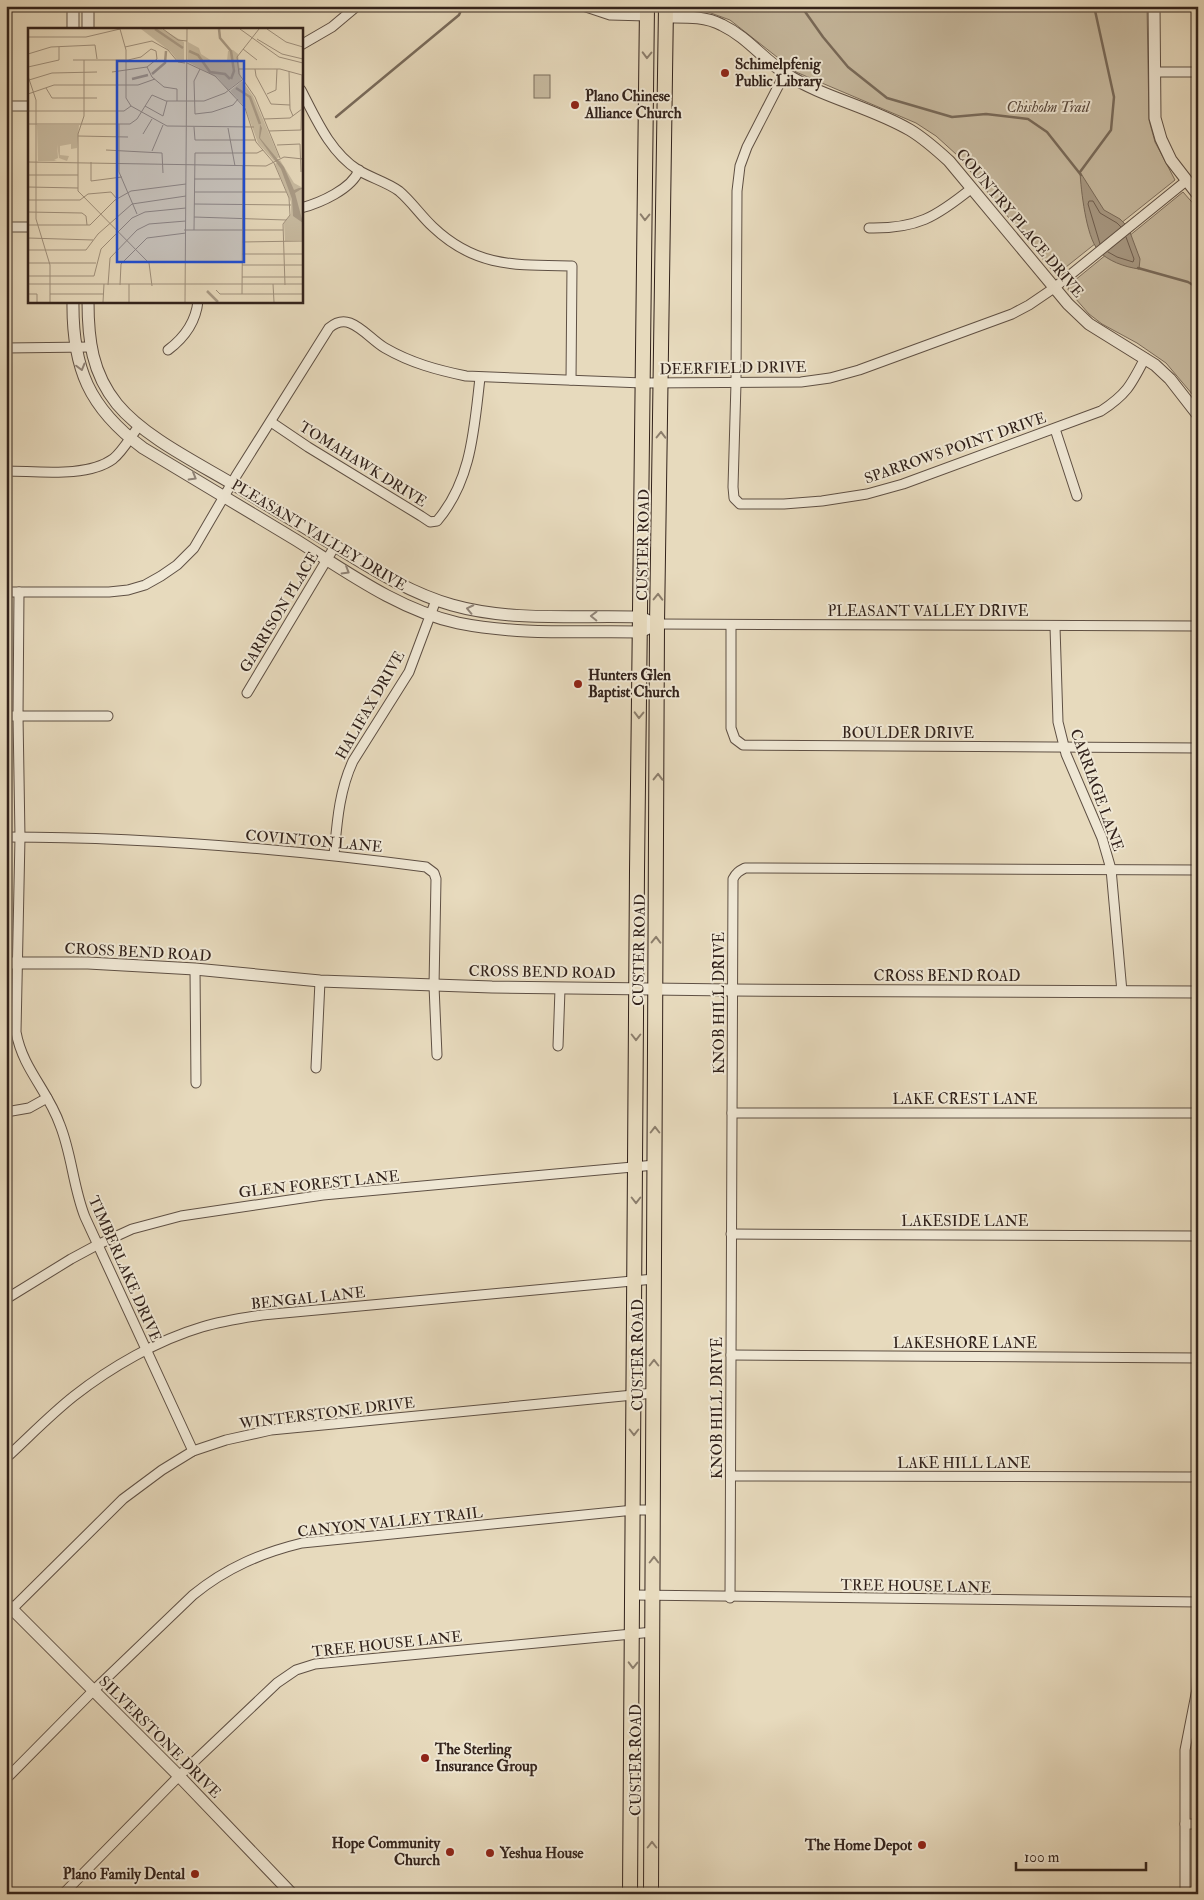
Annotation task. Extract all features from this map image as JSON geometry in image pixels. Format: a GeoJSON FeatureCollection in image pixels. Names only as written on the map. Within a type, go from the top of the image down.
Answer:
{"type":"FeatureCollection","features":[{"type":"Feature","properties":{"kind":"main road"},"geometry":{"type":"LineString","coordinates":[[647,11],[666,12]]}},
{"type":"Feature","properties":{"kind":"main road","name":"CUSTER ROAD"},"geometry":{"type":"LineString","coordinates":[[630,1894],[636,989],[647,11]]}},
{"type":"Feature","properties":{"kind":"main road","name":"CUSTER ROAD"},"geometry":{"type":"LineString","coordinates":[[651,1894],[654,1632],[655,989],[666,12]]}},
{"type":"Feature","properties":{"kind":"street"},"geometry":{"type":"LineString","coordinates":[[73,6],[73,28]]}},
{"type":"Feature","properties":{"kind":"street"},"geometry":{"type":"LineString","coordinates":[[88,6],[88,28]]}},
{"type":"Feature","properties":{"kind":"street"},"geometry":{"type":"LineString","coordinates":[[302,44],[332,27],[357,6]]}},
{"type":"Feature","properties":{"kind":"street"},"geometry":{"type":"LineString","coordinates":[[583,6],[610,15],[647,11]]}},
{"type":"Feature","properties":{"kind":"street"},"geometry":{"type":"LineString","coordinates":[[1154,6],[1155,118],[1161,140],[1171,160],[1198,195]]}},
{"type":"Feature","properties":{"kind":"street","name":"COUNTRY PLACE DRIVE"},"geometry":{"type":"LineString","coordinates":[[666,12],[706,19],[722,25],[739,35],[785,73],[805,84],[911,130],[929,143],[949,161],[1068,304],[1089,324],[1145,358],[1170,379],[1198,415]]}},
{"type":"Feature","properties":{"kind":"street"},"geometry":{"type":"LineString","coordinates":[[1155,72],[1198,72]]}},
{"type":"Feature","properties":{"kind":"street","name":"SPARROWS POINT DRIVE"},"geometry":{"type":"LineString","coordinates":[[785,73],[747,147],[740,166],[736,191],[736,383],[733,487],[734,498],[740,504],[784,504],[822,501],[867,494],[903,484],[1101,411],[1130,388],[1145,358]]}},
{"type":"Feature","properties":{"kind":"street"},"geometry":{"type":"LineString","coordinates":[[302,92],[332,145],[346,161],[397,190],[449,241],[486,259],[508,264],[572,266],[571,380]]}},
{"type":"Feature","properties":{"kind":"street"},"geometry":{"type":"LineString","coordinates":[[6,106],[28,106]]}},
{"type":"Feature","properties":{"kind":"street"},"geometry":{"type":"LineString","coordinates":[[302,208],[333,196],[350,183],[359,170]]}},
{"type":"Feature","properties":{"kind":"street","name":"DEERFIELD DRIVE"},"geometry":{"type":"LineString","coordinates":[[271,422],[329,328],[337,322],[352,323],[384,347],[410,361],[437,370],[480,378],[643,383],[736,383],[801,382],[830,378],[858,370],[1012,314],[1029,305],[1099,253],[1186,181]]}},
{"type":"Feature","properties":{"kind":"street"},"geometry":{"type":"LineString","coordinates":[[869,228],[906,226],[929,218],[944,210],[972,188]]}},
{"type":"Feature","properties":{"kind":"street"},"geometry":{"type":"LineString","coordinates":[[6,227],[28,227]]}},
{"type":"Feature","properties":{"kind":"street","name":"PLEASANT VALLEY DRIVE"},"geometry":{"type":"LineString","coordinates":[[73,302],[73,323],[82,374],[94,399],[106,416],[130,438],[171,465],[378,591],[431,614],[456,622],[488,628],[640,632],[658,624]]}},
{"type":"Feature","properties":{"kind":"street","name":"PLEASANT VALLEY DRIVE"},"geometry":{"type":"LineString","coordinates":[[88,302],[90,347],[100,374],[107,389],[117,403],[139,426],[383,576],[436,600],[480,611],[519,615],[640,616],[658,624],[1198,626]]}},
{"type":"Feature","properties":{"kind":"street"},"geometry":{"type":"LineString","coordinates":[[168,350],[177,343],[189,328],[198,302]]}},
{"type":"Feature","properties":{"kind":"street"},"geometry":{"type":"LineString","coordinates":[[6,348],[90,347]]}},
{"type":"Feature","properties":{"kind":"street","name":"TOMAHAWK DRIVE"},"geometry":{"type":"LineString","coordinates":[[271,422],[430,522],[437,521],[465,474],[471,453],[480,378]]}},
{"type":"Feature","properties":{"kind":"street"},"geometry":{"type":"LineString","coordinates":[[6,592],[109,592],[128,590],[145,585],[161,576],[194,548],[224,496],[271,422]]}},
{"type":"Feature","properties":{"kind":"street"},"geometry":{"type":"LineString","coordinates":[[6,471],[74,471],[88,469],[112,459],[139,426]]}},
{"type":"Feature","properties":{"kind":"street"},"geometry":{"type":"LineString","coordinates":[[1054,429],[1077,496]]}},
{"type":"Feature","properties":{"kind":"street","name":"GARRISON PLACE"},"geometry":{"type":"LineString","coordinates":[[247,693],[335,546]]}},
{"type":"Feature","properties":{"kind":"street","name":"TIMBERLAKE DRIVE"},"geometry":{"type":"LineString","coordinates":[[19,592],[18,716],[20,836],[16,1032],[19,1048],[61,1127],[78,1201],[193,1450]]}},
{"type":"Feature","properties":{"kind":"street","name":"HALIFAX DRIVE"},"geometry":{"type":"LineString","coordinates":[[334,855],[340,798],[346,776],[353,761],[409,672],[436,600]]}},
{"type":"Feature","properties":{"kind":"street"},"geometry":{"type":"LineString","coordinates":[[518,630],[519,615]]}},
{"type":"Feature","properties":{"kind":"street","name":"BOULDER DRIVE"},"geometry":{"type":"LineString","coordinates":[[731,625],[731,728],[736,739],[743,745],[1198,748]]}},
{"type":"Feature","properties":{"kind":"street","name":"CARRIAGE LANE"},"geometry":{"type":"LineString","coordinates":[[1055,626],[1058,722],[1064,747],[1102,838],[1111,869],[1122,992]]}},
{"type":"Feature","properties":{"kind":"street"},"geometry":{"type":"LineString","coordinates":[[6,716],[108,716]]}},
{"type":"Feature","properties":{"kind":"street","name":"COVINTON LANE"},"geometry":{"type":"LineString","coordinates":[[6,836],[115,838],[334,855],[426,867],[434,873],[436,890],[434,986],[437,1055]]}},
{"type":"Feature","properties":{"kind":"street","name":"KNOB HILL DRIVE"},"geometry":{"type":"LineString","coordinates":[[730,1598],[733,879],[738,871],[745,868],[1198,870]]}},
{"type":"Feature","properties":{"kind":"street","name":"CROSS BEND ROAD"},"geometry":{"type":"LineString","coordinates":[[6,963],[88,963],[195,969],[320,981],[434,986],[560,989],[1198,992]]}},
{"type":"Feature","properties":{"kind":"street"},"geometry":{"type":"LineString","coordinates":[[195,969],[196,1083]]}},
{"type":"Feature","properties":{"kind":"street"},"geometry":{"type":"LineString","coordinates":[[316,1068],[320,981]]}},
{"type":"Feature","properties":{"kind":"street"},"geometry":{"type":"LineString","coordinates":[[558,1046],[560,989]]}},
{"type":"Feature","properties":{"kind":"street"},"geometry":{"type":"LineString","coordinates":[[6,1112],[29,1108],[47,1098]]}},
{"type":"Feature","properties":{"kind":"street","name":"LAKE CREST LANE"},"geometry":{"type":"LineString","coordinates":[[732,1112],[1198,1113]]}},
{"type":"Feature","properties":{"kind":"street","name":"GLEN FOREST LANE"},"geometry":{"type":"LineString","coordinates":[[6,1299],[71,1258],[97,1245],[139,1227],[181,1216],[217,1209],[323,1195],[655,1165]]}},
{"type":"Feature","properties":{"kind":"street","name":"LAKESIDE LANE"},"geometry":{"type":"LineString","coordinates":[[732,1234],[1198,1236]]}},
{"type":"Feature","properties":{"kind":"street","name":"BENGAL LANE"},"geometry":{"type":"LineString","coordinates":[[6,1458],[74,1396],[94,1381],[147,1350],[174,1337],[202,1327],[229,1320],[262,1315],[654,1279]]}},
{"type":"Feature","properties":{"kind":"street","name":"LAKESHORE LANE"},"geometry":{"type":"LineString","coordinates":[[731,1355],[1198,1358]]}},
{"type":"Feature","properties":{"kind":"street","name":"WINTERSTONE DRIVE"},"geometry":{"type":"LineString","coordinates":[[8,1609],[123,1499],[193,1450],[271,1430],[654,1393]]}},
{"type":"Feature","properties":{"kind":"street","name":"LAKE HILL LANE"},"geometry":{"type":"LineString","coordinates":[[731,1476],[1198,1475]]}},
{"type":"Feature","properties":{"kind":"street","name":"CANYON VALLEY TRAIL"},"geometry":{"type":"LineString","coordinates":[[6,1779],[93,1691],[209,1582],[235,1566],[265,1553],[302,1543],[634,1510],[653,1510]]}},
{"type":"Feature","properties":{"kind":"street","name":"TREE HOUSE LANE"},"geometry":{"type":"LineString","coordinates":[[633,1595],[730,1598],[1198,1602]]}},
{"type":"Feature","properties":{"kind":"street","name":"SILVERSTONE DRIVE"},"geometry":{"type":"LineString","coordinates":[[8,1609],[179,1776],[292,1894]]}},
{"type":"Feature","properties":{"kind":"street","name":"TREE HOUSE LANE"},"geometry":{"type":"LineString","coordinates":[[63,1894],[179,1776],[277,1684],[288,1675],[304,1667],[315,1664],[633,1632],[654,1632]]}},
{"type":"Feature","properties":{"kind":"street"},"geometry":{"type":"LineString","coordinates":[[1185,1894],[1185,1750],[1194,1716],[1198,1664]]}},
{"type":"Feature","properties":{"kind":"street"},"geometry":{"type":"LineString","coordinates":[[1185,1824],[1198,1824]]}},
{"type":"Feature","properties":{"kind":"green space","name":"Chisholm Trail"},"geometry":{"type":"Polygon","coordinates":[[[673,6],[1147,6],[1149,120],[1155,142],[1175,180],[1056,275],[957,155],[936,136],[916,123],[796,72],[730,20],[708,12],[673,9],[673,6]]]}},
{"type":"Feature","properties":{"kind":"green space"},"geometry":{"type":"Polygon","coordinates":[[[534,75],[550,75],[550,98],[534,98],[534,75]]]}},
{"type":"Feature","properties":{"kind":"green space"},"geometry":{"type":"Polygon","coordinates":[[[1183,192],[1198,209],[1198,401],[1166,363],[1137,343],[1102,324],[1089,314],[1068,290],[1069,285],[1183,192]]]}},
{"type":"Feature","properties":{"kind":"water"},"geometry":{"type":"Polygon","coordinates":[[[1080,172],[1104,210],[1120,219],[1128,227],[1140,259],[1139,269],[1111,260],[1098,250],[1090,234],[1080,172]]]}},
{"type":"Feature","properties":{"kind":"waterway"},"geometry":{"type":"LineString","coordinates":[[336,117],[459,15],[463,6]]}},
{"type":"Feature","properties":{"kind":"waterway"},"geometry":{"type":"LineString","coordinates":[[801,6],[848,67],[887,98],[952,117],[986,114],[1028,119],[1047,132],[1081,175]]}},
{"type":"Feature","properties":{"kind":"waterway"},"geometry":{"type":"LineString","coordinates":[[1080,172],[1111,130],[1114,97],[1094,6]]}},
{"type":"Feature","properties":{"kind":"waterway"},"geometry":{"type":"LineString","coordinates":[[1138,268],[1188,282],[1198,288]]}},
{"type":"Feature","properties":{"kind":"place","name":"Schimelpfenig Public Library"},"geometry":{"type":"Point","coordinates":[725,73]}},
{"type":"Feature","properties":{"kind":"place","name":"Plano Chinese Alliance Church"},"geometry":{"type":"Point","coordinates":[575,105]}},
{"type":"Feature","properties":{"kind":"place","name":"Hunters Glen Baptist Church"},"geometry":{"type":"Point","coordinates":[578,684]}},
{"type":"Feature","properties":{"kind":"place","name":"The Sterling Insurance Group"},"geometry":{"type":"Point","coordinates":[425,1758]}},
{"type":"Feature","properties":{"kind":"place","name":"The Home Depot"},"geometry":{"type":"Point","coordinates":[922,1845]}},
{"type":"Feature","properties":{"kind":"place","name":"Hope Community Church"},"geometry":{"type":"Point","coordinates":[450,1852]}},
{"type":"Feature","properties":{"kind":"place","name":"Yeshua House"},"geometry":{"type":"Point","coordinates":[490,1853]}},
{"type":"Feature","properties":{"kind":"place","name":"Plano Family Dental"},"geometry":{"type":"Point","coordinates":[195,1874]}}]}
